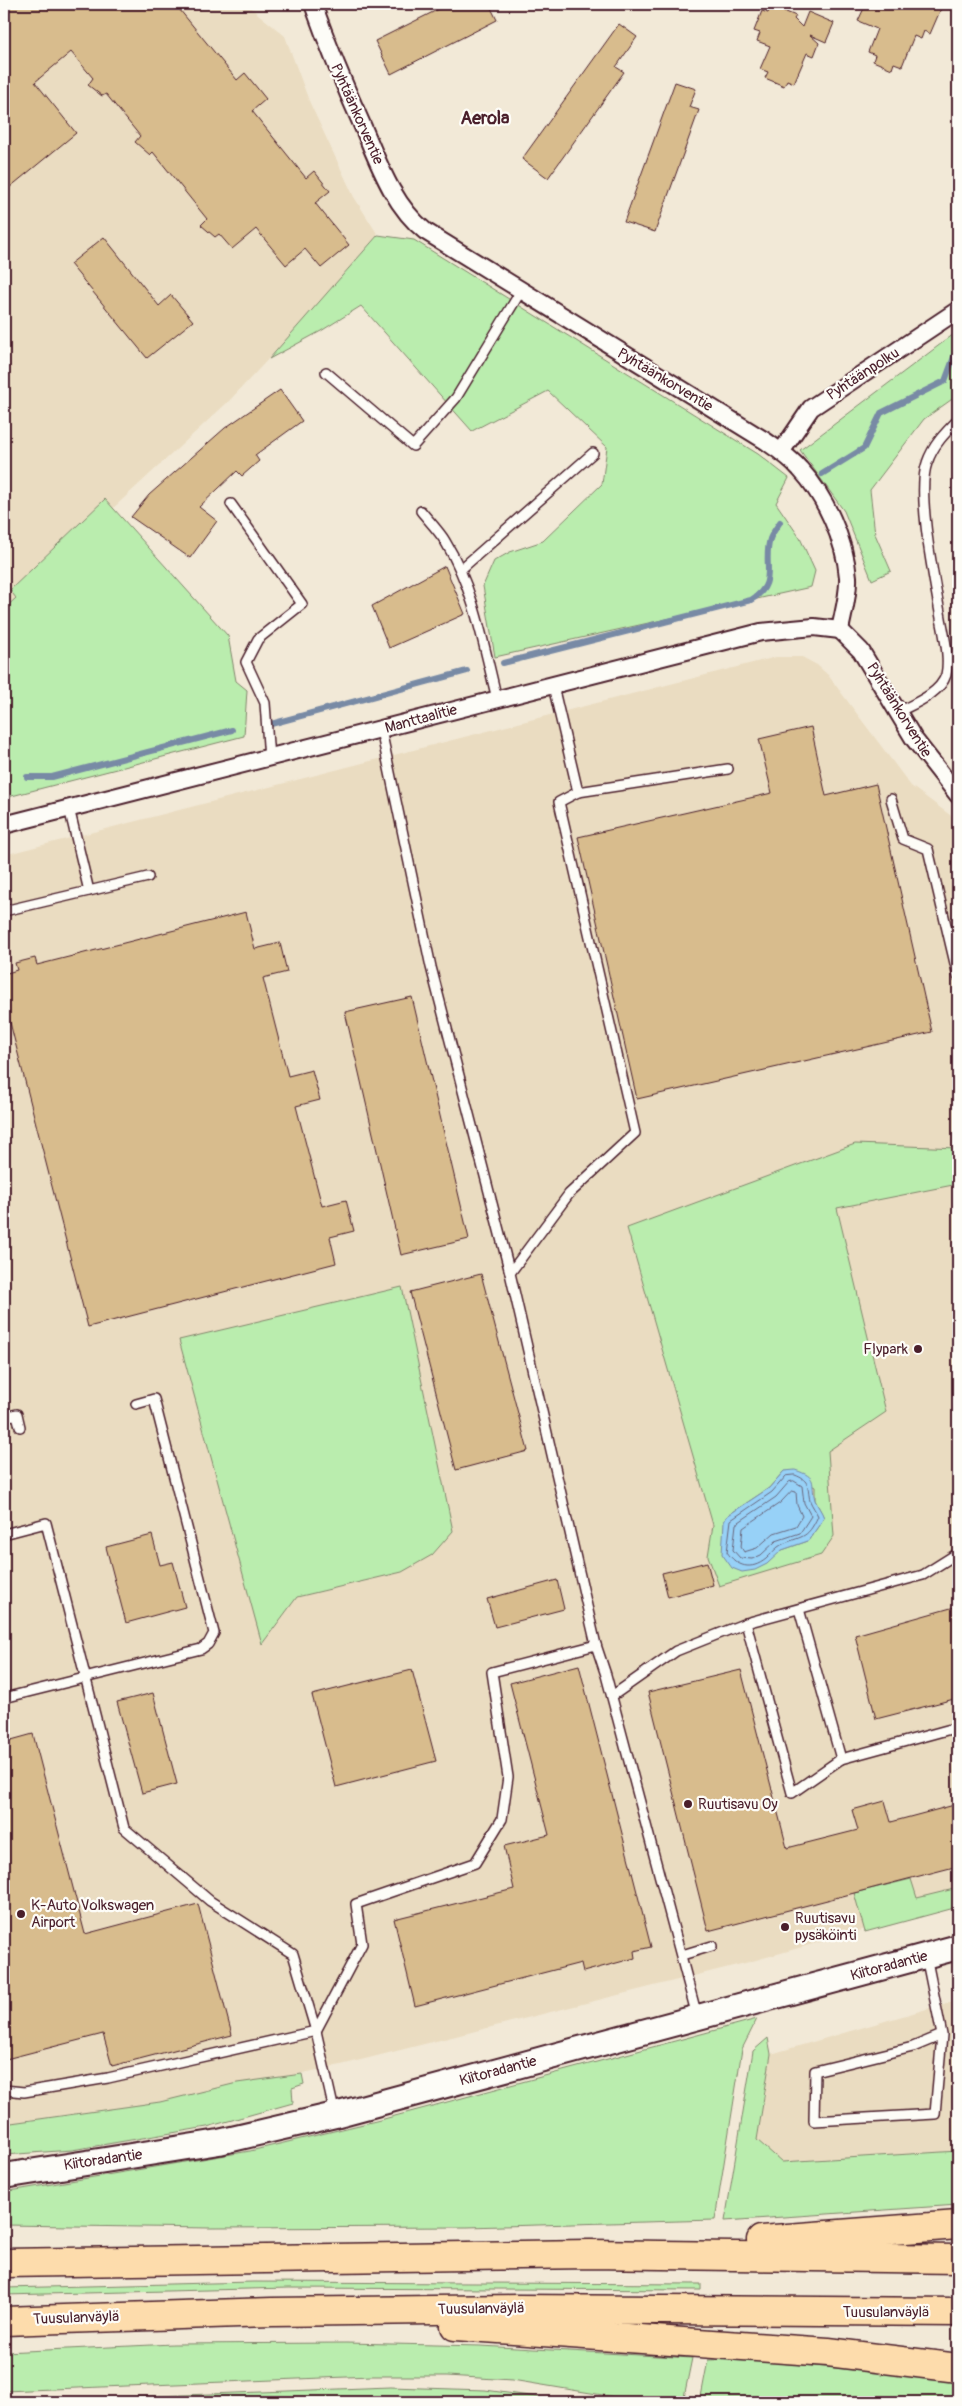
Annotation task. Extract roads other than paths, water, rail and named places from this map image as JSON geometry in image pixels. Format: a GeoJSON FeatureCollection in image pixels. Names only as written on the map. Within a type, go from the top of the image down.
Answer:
{"type":"FeatureCollection","features":[{"type":"Feature","properties":{"kind":"highway"},"geometry":{"type":"LineString","coordinates":[[590,2254],[958,2225]]}},
{"type":"Feature","properties":{"kind":"highway"},"geometry":{"type":"LineString","coordinates":[[4,2263],[590,2254],[958,2259]]}},
{"type":"Feature","properties":{"kind":"highway","name":"Tuusulanväylä"},"geometry":{"type":"LineString","coordinates":[[4,2321],[272,2312],[518,2309],[958,2312]]}},
{"type":"Feature","properties":{"kind":"highway"},"geometry":{"type":"LineString","coordinates":[[272,2312],[828,2352],[958,2368]]}},
{"type":"Feature","properties":{"kind":"main road","name":"Kiitoradantie"},"geometry":{"type":"LineString","coordinates":[[4,2176],[32,2170],[219,2142],[335,2115],[958,1948]]}},
{"type":"Feature","properties":{"kind":"main road","name":"Kiitoradantie"},"geometry":{"type":"LineString","coordinates":[[4,2170],[32,2170]]}},
{"type":"Feature","properties":{"kind":"street","name":"Pyhtäänkorventie"},"geometry":{"type":"LineString","coordinates":[[313,4],[331,54],[385,178],[412,221],[424,231],[781,452],[802,470],[831,518],[840,543],[848,578],[840,630],[861,651],[927,756],[958,795]]}},
{"type":"Feature","properties":{"kind":"street","name":"Pyhtäänpolku"},"geometry":{"type":"LineString","coordinates":[[781,452],[811,408],[958,310]]}},
{"type":"Feature","properties":{"kind":"street","name":"Manttaalitie"},"geometry":{"type":"LineString","coordinates":[[4,825],[269,759],[761,632],[814,627],[840,630]]}},
{"type":"Feature","properties":{"kind":"lane"},"geometry":{"type":"LineString","coordinates":[[326,372],[413,446],[456,398],[521,291]]}},
{"type":"Feature","properties":{"kind":"lane"},"geometry":{"type":"LineString","coordinates":[[898,712],[938,688],[946,676],[946,648],[934,579],[924,486],[926,463],[938,441],[958,420]]}},
{"type":"Feature","properties":{"kind":"lane"},"geometry":{"type":"LineString","coordinates":[[460,570],[592,453]]}},
{"type":"Feature","properties":{"kind":"lane"},"geometry":{"type":"LineString","coordinates":[[231,504],[302,604],[258,639],[246,662],[266,703],[269,759]]}},
{"type":"Feature","properties":{"kind":"lane"},"geometry":{"type":"LineString","coordinates":[[421,511],[445,540],[460,570],[472,602],[497,700]]}},
{"type":"Feature","properties":{"kind":"lane"},"geometry":{"type":"LineString","coordinates":[[553,686],[578,792]]}},
{"type":"Feature","properties":{"kind":"lane"},"geometry":{"type":"LineString","coordinates":[[381,730],[431,967],[510,1273],[596,1645],[612,1696],[698,2018]]}},
{"type":"Feature","properties":{"kind":"lane"},"geometry":{"type":"LineString","coordinates":[[510,1273],[569,1194],[635,1133],[559,802],[578,792],[728,769]]}},
{"type":"Feature","properties":{"kind":"lane"},"geometry":{"type":"LineString","coordinates":[[891,799],[903,839],[928,849],[958,976]]}},
{"type":"Feature","properties":{"kind":"lane"},"geometry":{"type":"LineString","coordinates":[[69,808],[89,891]]}},
{"type":"Feature","properties":{"kind":"lane"},"geometry":{"type":"LineString","coordinates":[[4,911],[148,877]]}},
{"type":"Feature","properties":{"kind":"lane"},"geometry":{"type":"LineString","coordinates":[[4,1698],[201,1649],[208,1644],[214,1633],[154,1399],[136,1404]]}},
{"type":"Feature","properties":{"kind":"lane"},"geometry":{"type":"LineString","coordinates":[[4,1417],[17,1414],[20,1427]]}},
{"type":"Feature","properties":{"kind":"lane"},"geometry":{"type":"LineString","coordinates":[[4,1534],[45,1519],[124,1828],[210,1901],[293,1954],[316,2031],[335,2115]]}},
{"type":"Feature","properties":{"kind":"lane"},"geometry":{"type":"LineString","coordinates":[[612,1696],[676,1650],[746,1623],[923,1575],[958,1553]]}},
{"type":"Feature","properties":{"kind":"lane"},"geometry":{"type":"LineString","coordinates":[[799,1609],[841,1759]]}},
{"type":"Feature","properties":{"kind":"lane"},"geometry":{"type":"LineString","coordinates":[[746,1623],[792,1793],[841,1759],[958,1727]]}},
{"type":"Feature","properties":{"kind":"lane"},"geometry":{"type":"LineString","coordinates":[[4,2090],[24,2092],[108,2078],[316,2031],[362,1944],[356,1904],[475,1863],[502,1819],[508,1777],[492,1672],[596,1645]]}},
{"type":"Feature","properties":{"kind":"lane"},"geometry":{"type":"LineString","coordinates":[[682,1955],[712,1946]]}},
{"type":"Feature","properties":{"kind":"lane"},"geometry":{"type":"LineString","coordinates":[[926,1956],[942,2036],[935,2114],[814,2121],[815,2071],[913,2047],[942,2036]]}},
{"type":"Feature","properties":{"kind":"water"},"geometry":{"type":"Polygon","coordinates":[[[795,1470],[811,1478],[815,1500],[824,1518],[808,1541],[782,1550],[767,1564],[755,1570],[742,1572],[732,1568],[722,1554],[724,1522],[727,1516],[769,1488],[784,1471],[795,1470]]]}},
{"type":"Feature","properties":{"kind":"waterway"},"geometry":{"type":"LineString","coordinates":[[822,474],[864,448],[881,413],[945,381],[958,346]]}},
{"type":"Feature","properties":{"kind":"waterway"},"geometry":{"type":"LineString","coordinates":[[503,663],[751,600],[760,594],[765,587],[770,539],[780,522]]}},
{"type":"Feature","properties":{"kind":"waterway"},"geometry":{"type":"LineString","coordinates":[[271,724],[467,671]]}},
{"type":"Feature","properties":{"kind":"waterway"},"geometry":{"type":"LineString","coordinates":[[27,777],[52,777],[232,730]]}},
{"type":"Feature","properties":{"kind":"place","name":"Flypark"},"geometry":{"type":"Point","coordinates":[918,1349]}},
{"type":"Feature","properties":{"kind":"place","name":"Ruutisavu Oy"},"geometry":{"type":"Point","coordinates":[688,1804]}},
{"type":"Feature","properties":{"kind":"place","name":"K-Auto Volkswagen Airport"},"geometry":{"type":"Point","coordinates":[21,1914]}},
{"type":"Feature","properties":{"kind":"place","name":"Ruutisavu pysäköinti"},"geometry":{"type":"Point","coordinates":[785,1927]}},
{"type":"Feature","properties":{"kind":"district","name":"Aerola"},"geometry":{"type":"Point","coordinates":[485,118]}}]}
